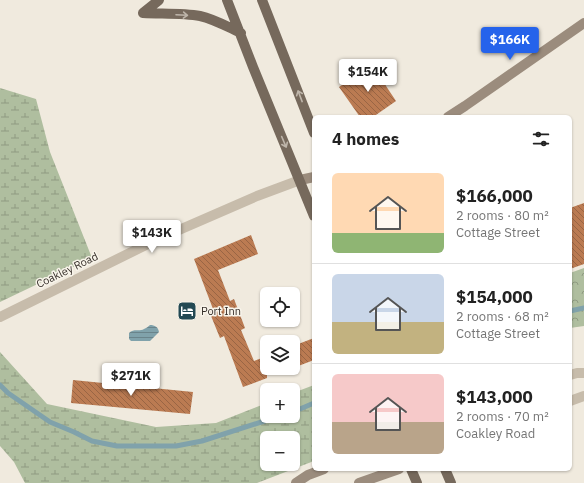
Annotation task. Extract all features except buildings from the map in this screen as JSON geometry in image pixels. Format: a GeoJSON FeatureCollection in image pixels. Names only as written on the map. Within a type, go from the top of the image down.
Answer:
{"type":"FeatureCollection","features":[{"type":"Feature","properties":{"kind":"main road"},"geometry":{"type":"LineString","coordinates":[[159,0],[143,13],[200,16],[241,33]]}},
{"type":"Feature","properties":{"kind":"main road"},"geometry":{"type":"LineString","coordinates":[[227,0],[312,211]]}},
{"type":"Feature","properties":{"kind":"main road"},"geometry":{"type":"LineString","coordinates":[[262,0],[312,128]]}},
{"type":"Feature","properties":{"kind":"main road"},"geometry":{"type":"LineString","coordinates":[[412,471],[417,483]]}},
{"type":"Feature","properties":{"kind":"main road"},"geometry":{"type":"LineString","coordinates":[[446,471],[450,483]]}},
{"type":"Feature","properties":{"kind":"street"},"geometry":{"type":"LineString","coordinates":[[451,115],[584,23]]}},
{"type":"Feature","properties":{"kind":"street"},"geometry":{"type":"LineString","coordinates":[[300,180],[312,177]]}},
{"type":"Feature","properties":{"kind":"street","name":"Coakley Road"},"geometry":{"type":"LineString","coordinates":[[0,317],[156,240],[257,196],[300,180]]}},
{"type":"Feature","properties":{"kind":"street"},"geometry":{"type":"LineString","coordinates":[[572,374],[584,373]]}},
{"type":"Feature","properties":{"kind":"street"},"geometry":{"type":"LineString","coordinates":[[572,400],[584,396]]}},
{"type":"Feature","properties":{"kind":"street"},"geometry":{"type":"LineString","coordinates":[[296,483],[308,475],[319,471]]}},
{"type":"Feature","properties":{"kind":"street"},"geometry":{"type":"LineString","coordinates":[[359,483],[393,471]]}},
{"type":"Feature","properties":{"kind":"green space"},"geometry":{"type":"Polygon","coordinates":[[[0,88],[36,99],[50,152],[92,258],[0,302],[0,88]]]}},
{"type":"Feature","properties":{"kind":"green space"},"geometry":{"type":"Polygon","coordinates":[[[584,268],[584,326],[572,328],[572,272],[584,268]]]}},
{"type":"Feature","properties":{"kind":"green space"},"geometry":{"type":"Polygon","coordinates":[[[0,352],[47,404],[156,427],[216,423],[260,406],[260,423],[300,423],[300,390],[312,386],[312,462],[300,466],[300,431],[260,431],[260,471],[288,471],[257,483],[25,483],[14,462],[0,446],[0,352]]]}},
{"type":"Feature","properties":{"kind":"water"},"geometry":{"type":"Polygon","coordinates":[[[150,325],[156,327],[159,332],[150,341],[131,341],[129,339],[129,333],[135,330],[142,330],[150,325]]]}},
{"type":"Feature","properties":{"kind":"waterway"},"geometry":{"type":"LineString","coordinates":[[572,311],[584,308]]}},
{"type":"Feature","properties":{"kind":"waterway"},"geometry":{"type":"LineString","coordinates":[[0,385],[8,393],[50,422],[92,441],[117,446],[176,446],[202,441],[260,422]]}},
{"type":"Feature","properties":{"kind":"waterway"},"geometry":{"type":"LineString","coordinates":[[300,409],[312,404]]}},
{"type":"Feature","properties":{"kind":"place","name":"Port Inn"},"geometry":{"type":"Point","coordinates":[187,311]}}]}
